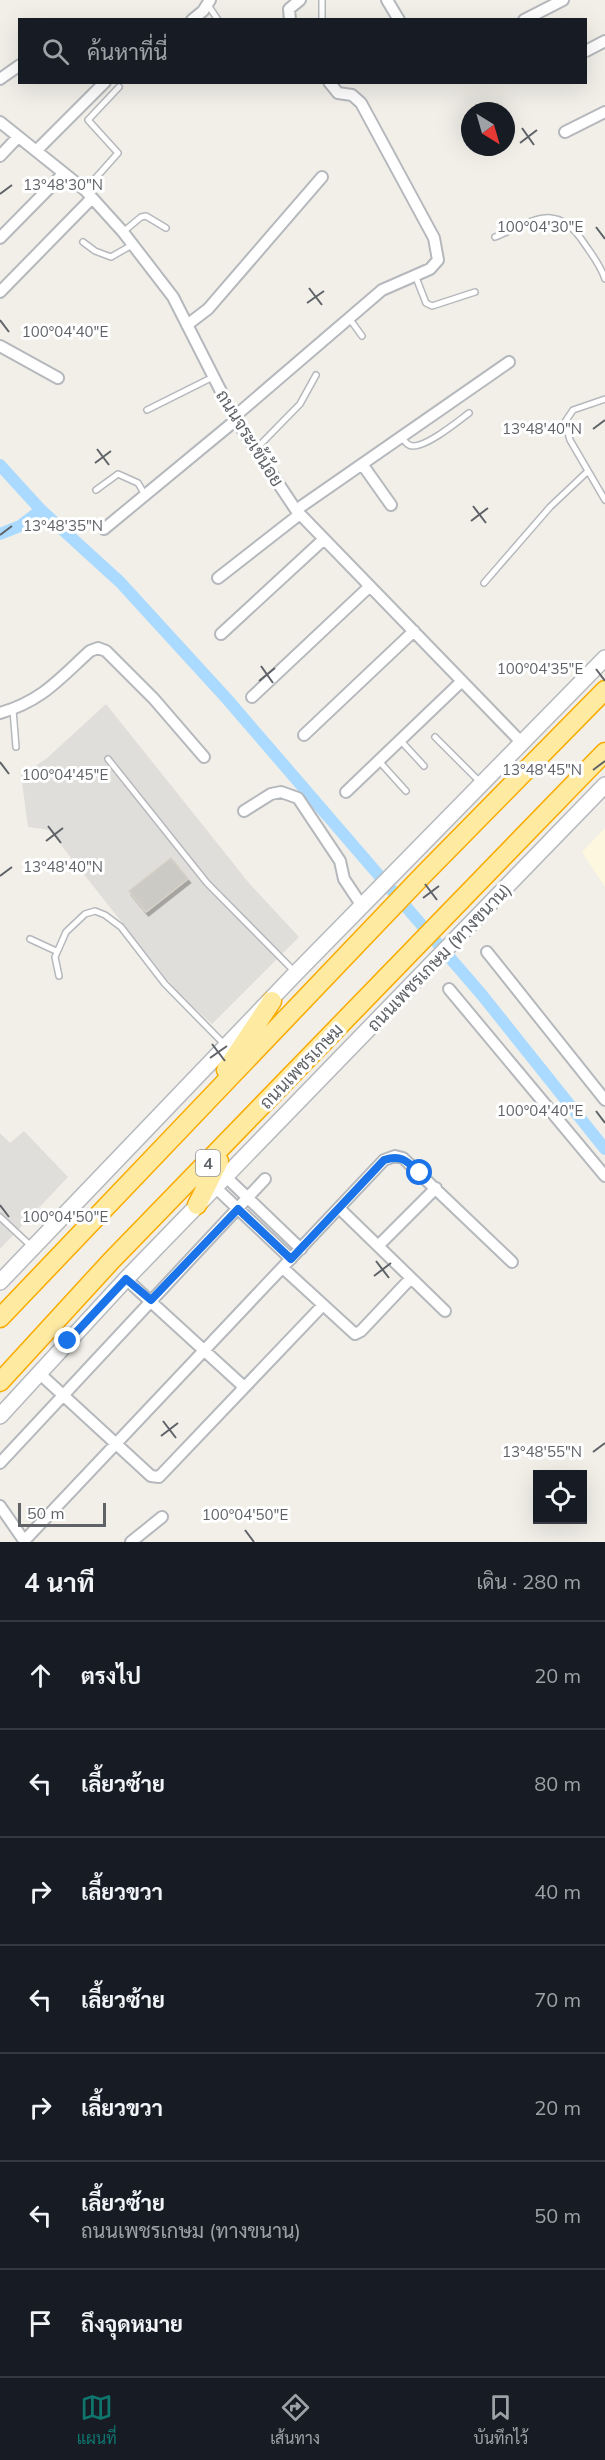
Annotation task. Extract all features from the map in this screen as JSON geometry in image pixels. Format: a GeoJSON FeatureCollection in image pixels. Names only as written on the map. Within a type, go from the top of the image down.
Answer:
{"type":"FeatureCollection","features":[{"type":"Feature","properties":{"kind":"highway","name":"4"},"geometry":{"type":"LineString","coordinates":[[0,1318],[98,1212],[605,690]]}},
{"type":"Feature","properties":{"kind":"highway","name":"ถนนเพชรเกษม"},"geometry":{"type":"LineString","coordinates":[[0,1382],[111,1262],[605,752]]}},
{"type":"Feature","properties":{"kind":"highway"},"geometry":{"type":"LineString","coordinates":[[213,1095],[227,1069],[272,1001]]}},
{"type":"Feature","properties":{"kind":"highway"},"geometry":{"type":"LineString","coordinates":[[197,1205],[234,1136]]}},
{"type":"Feature","properties":{"kind":"main road"},"geometry":{"type":"LineString","coordinates":[[0,1282],[272,1001],[296,973],[605,657]]}},
{"type":"Feature","properties":{"kind":"main road","name":"ถนนเพชรเกษม (ทางขนาน)"},"geometry":{"type":"LineString","coordinates":[[0,1416],[126,1279],[605,785]]}},
{"type":"Feature","properties":{"kind":"street"},"geometry":{"type":"LineString","coordinates":[[290,18],[289,9],[300,0]]}},
{"type":"Feature","properties":{"kind":"street"},"geometry":{"type":"LineString","coordinates":[[387,0],[398,18]]}},
{"type":"Feature","properties":{"kind":"street"},"geometry":{"type":"LineString","coordinates":[[528,18],[563,0]]}},
{"type":"Feature","properties":{"kind":"street"},"geometry":{"type":"LineString","coordinates":[[194,18],[209,2]]}},
{"type":"Feature","properties":{"kind":"street"},"geometry":{"type":"LineString","coordinates":[[587,50],[605,41]]}},
{"type":"Feature","properties":{"kind":"street"},"geometry":{"type":"LineString","coordinates":[[0,79],[18,66]]}},
{"type":"Feature","properties":{"kind":"street"},"geometry":{"type":"LineString","coordinates":[[36,151],[103,84]]}},
{"type":"Feature","properties":{"kind":"street"},"geometry":{"type":"LineString","coordinates":[[104,529],[235,419],[382,290],[415,275],[438,260],[434,237],[361,103],[352,95],[338,93],[331,84]]}},
{"type":"Feature","properties":{"kind":"street"},"geometry":{"type":"LineString","coordinates":[[565,132],[605,112]]}},
{"type":"Feature","properties":{"kind":"street","name":"ถนนจระเข้น้อย"},"geometry":{"type":"LineString","coordinates":[[0,122],[88,194],[134,244],[160,277],[235,419],[298,512],[521,742]]}},
{"type":"Feature","properties":{"kind":"street"},"geometry":{"type":"LineString","coordinates":[[0,156],[18,137]]}},
{"type":"Feature","properties":{"kind":"street"},"geometry":{"type":"LineString","coordinates":[[0,238],[64,173]]}},
{"type":"Feature","properties":{"kind":"street"},"geometry":{"type":"LineString","coordinates":[[187,325],[208,309],[322,177]]}},
{"type":"Feature","properties":{"kind":"street"},"geometry":{"type":"LineString","coordinates":[[0,292],[88,194]]}},
{"type":"Feature","properties":{"kind":"street"},"geometry":{"type":"LineString","coordinates":[[0,346],[58,378]]}},
{"type":"Feature","properties":{"kind":"street"},"geometry":{"type":"LineString","coordinates":[[218,578],[298,512],[362,464],[509,362]]}},
{"type":"Feature","properties":{"kind":"street"},"geometry":{"type":"LineString","coordinates":[[362,464],[391,505]]}},
{"type":"Feature","properties":{"kind":"street"},"geometry":{"type":"LineString","coordinates":[[221,634],[323,540]]}},
{"type":"Feature","properties":{"kind":"street"},"geometry":{"type":"LineString","coordinates":[[252,697],[369,587]]}},
{"type":"Feature","properties":{"kind":"street"},"geometry":{"type":"LineString","coordinates":[[304,735],[414,631]]}},
{"type":"Feature","properties":{"kind":"street"},"geometry":{"type":"LineString","coordinates":[[0,713],[13,710],[39,697],[90,651],[98,648],[105,651],[154,699],[204,757]]}},
{"type":"Feature","properties":{"kind":"street"},"geometry":{"type":"LineString","coordinates":[[346,792],[462,681]]}},
{"type":"Feature","properties":{"kind":"street"},"geometry":{"type":"LineString","coordinates":[[244,811],[271,794],[281,792],[298,798],[340,861],[344,879],[364,903]]}},
{"type":"Feature","properties":{"kind":"street"},"geometry":{"type":"LineString","coordinates":[[487,952],[605,1100]]}},
{"type":"Feature","properties":{"kind":"street"},"geometry":{"type":"LineString","coordinates":[[448,989],[605,1176]]}},
{"type":"Feature","properties":{"kind":"street"},"geometry":{"type":"LineString","coordinates":[[0,1506],[25,1541],[384,1160],[395,1156],[403,1158],[512,1262]]}},
{"type":"Feature","properties":{"kind":"street"},"geometry":{"type":"LineString","coordinates":[[0,1462],[265,1179]]}},
{"type":"Feature","properties":{"kind":"street"},"geometry":{"type":"LineString","coordinates":[[220,1181],[248,1198],[301,1249]]}},
{"type":"Feature","properties":{"kind":"street"},"geometry":{"type":"LineString","coordinates":[[220,1181],[238,1209],[291,1259]]}},
{"type":"Feature","properties":{"kind":"street"},"geometry":{"type":"LineString","coordinates":[[378,1246],[436,1188]]}},
{"type":"Feature","properties":{"kind":"street"},"geometry":{"type":"LineString","coordinates":[[340,1209],[445,1311]]}},
{"type":"Feature","properties":{"kind":"street"},"geometry":{"type":"LineString","coordinates":[[283,1268],[352,1333],[358,1334],[411,1278]]}},
{"type":"Feature","properties":{"kind":"street"},"geometry":{"type":"LineString","coordinates":[[126,1279],[243,1386]]}},
{"type":"Feature","properties":{"kind":"street"},"geometry":{"type":"LineString","coordinates":[[39,1373],[151,1476],[159,1477],[243,1386],[323,1305]]}},
{"type":"Feature","properties":{"kind":"street"},"geometry":{"type":"LineString","coordinates":[[131,1542],[162,1517]]}},
{"type":"Feature","properties":{"kind":"lane"},"geometry":{"type":"LineString","coordinates":[[322,0],[322,18]]}},
{"type":"Feature","properties":{"kind":"lane"},"geometry":{"type":"LineString","coordinates":[[209,2],[217,18]]}},
{"type":"Feature","properties":{"kind":"lane"},"geometry":{"type":"LineString","coordinates":[[88,194],[118,153],[90,123],[89,117],[119,87]]}},
{"type":"Feature","properties":{"kind":"lane"},"geometry":{"type":"LineString","coordinates":[[123,232],[141,217],[146,216],[166,228]]}},
{"type":"Feature","properties":{"kind":"lane"},"geometry":{"type":"LineString","coordinates":[[495,237],[540,219],[561,219],[575,230],[600,265],[605,279]]}},
{"type":"Feature","properties":{"kind":"lane"},"geometry":{"type":"LineString","coordinates":[[83,242],[95,251],[111,257],[134,244]]}},
{"type":"Feature","properties":{"kind":"lane"},"geometry":{"type":"LineString","coordinates":[[415,275],[426,303],[432,306],[475,292]]}},
{"type":"Feature","properties":{"kind":"lane"},"geometry":{"type":"LineString","coordinates":[[349,318],[363,336]]}},
{"type":"Feature","properties":{"kind":"lane"},"geometry":{"type":"LineString","coordinates":[[255,450],[300,404],[316,375]]}},
{"type":"Feature","properties":{"kind":"lane"},"geometry":{"type":"LineString","coordinates":[[147,410],[213,377]]}},
{"type":"Feature","properties":{"kind":"lane"},"geometry":{"type":"LineString","coordinates":[[605,399],[573,410],[568,414],[565,422],[570,440],[605,500]]}},
{"type":"Feature","properties":{"kind":"lane"},"geometry":{"type":"LineString","coordinates":[[401,437],[408,444],[415,446],[469,413]]}},
{"type":"Feature","properties":{"kind":"lane"},"geometry":{"type":"LineString","coordinates":[[483,583],[550,507],[588,471]]}},
{"type":"Feature","properties":{"kind":"lane"},"geometry":{"type":"LineString","coordinates":[[96,490],[118,474],[138,483],[145,495]]}},
{"type":"Feature","properties":{"kind":"lane"},"geometry":{"type":"LineString","coordinates":[[13,710],[16,747]]}},
{"type":"Feature","properties":{"kind":"lane"},"geometry":{"type":"LineString","coordinates":[[435,737],[481,783]]}},
{"type":"Feature","properties":{"kind":"lane"},"geometry":{"type":"LineString","coordinates":[[400,740],[424,766]]}},
{"type":"Feature","properties":{"kind":"lane"},"geometry":{"type":"LineString","coordinates":[[108,759],[207,883],[296,973]]}},
{"type":"Feature","properties":{"kind":"lane"},"geometry":{"type":"LineString","coordinates":[[378,760],[406,791]]}},
{"type":"Feature","properties":{"kind":"lane"},"geometry":{"type":"LineString","coordinates":[[59,976],[54,967],[56,951],[75,922],[95,911],[105,915],[121,927],[165,984],[227,1047]]}},
{"type":"Feature","properties":{"kind":"lane"},"geometry":{"type":"LineString","coordinates":[[30,939],[56,951]]}},
{"type":"Feature","properties":{"kind":"lane"},"geometry":{"type":"LineString","coordinates":[[0,1217],[32,1247]]}},
{"type":"Feature","properties":{"kind":"shaded area"},"geometry":{"type":"Polygon","coordinates":[[[106,704],[249,883],[299,937],[212,1024],[176,991],[49,830],[28,827],[21,775],[46,759],[106,704]]]}},
{"type":"Feature","properties":{"kind":"shaded area"},"geometry":{"type":"Polygon","coordinates":[[[605,828],[605,887],[582,852],[605,828]]]}},
{"type":"Feature","properties":{"kind":"shaded area"},"geometry":{"type":"Polygon","coordinates":[[[24,1131],[68,1177],[0,1249],[0,1133],[10,1143],[24,1131]]]}},
{"type":"Feature","properties":{"kind":"building"},"geometry":{"type":"Polygon","coordinates":[[[171,858],[188,879],[146,912],[129,891],[171,858]]]}},
{"type":"Feature","properties":{"kind":"waterway"},"geometry":{"type":"LineString","coordinates":[[0,465],[41,510],[120,582],[227,699],[482,995],[605,1149]]}},
{"type":"Feature","properties":{"kind":"waterway"},"geometry":{"type":"LineString","coordinates":[[0,534],[20,526],[41,510]]}},
{"type":"Feature","properties":{"kind":"route"},"geometry":{"type":"LineString","coordinates":[[68,1341],[126,1279],[151,1300],[238,1209],[291,1259],[384,1160],[395,1156],[403,1158],[420,1173]]}}]}
